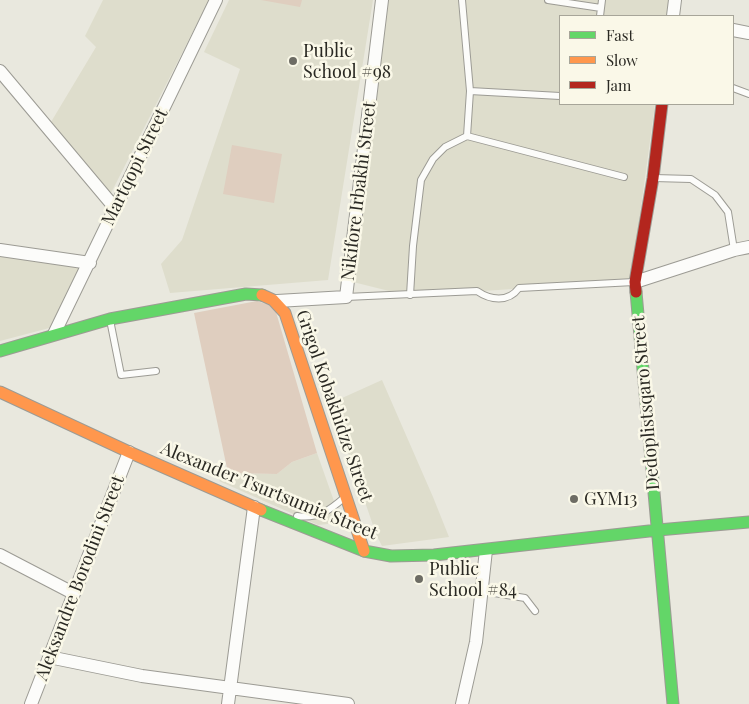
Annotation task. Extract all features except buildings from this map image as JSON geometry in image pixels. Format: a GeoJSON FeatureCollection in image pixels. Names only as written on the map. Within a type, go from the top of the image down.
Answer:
{"type":"FeatureCollection","features":[{"type":"Feature","properties":{"kind":"street","name":"Martqopi Street"},"geometry":{"type":"LineString","coordinates":[[54,334],[216,0]]}},
{"type":"Feature","properties":{"kind":"street","name":"Nikifore Irbakhi Street"},"geometry":{"type":"LineString","coordinates":[[0,351],[110,319],[246,294],[259,294],[277,301],[346,297],[382,0]]}},
{"type":"Feature","properties":{"kind":"street"},"geometry":{"type":"LineString","coordinates":[[673,15],[676,0]]}},
{"type":"Feature","properties":{"kind":"street"},"geometry":{"type":"LineString","coordinates":[[734,30],[749,33]]}},
{"type":"Feature","properties":{"kind":"street"},"geometry":{"type":"LineString","coordinates":[[0,71],[115,208]]}},
{"type":"Feature","properties":{"kind":"street","name":"Dedoplistsqaro Street"},"geometry":{"type":"LineString","coordinates":[[662,105],[653,178],[634,282],[673,704]]}},
{"type":"Feature","properties":{"kind":"street"},"geometry":{"type":"LineString","coordinates":[[634,282],[749,247]]}},
{"type":"Feature","properties":{"kind":"street"},"geometry":{"type":"LineString","coordinates":[[0,250],[90,263]]}},
{"type":"Feature","properties":{"kind":"street","name":"Grigol Kobakhidze Street"},"geometry":{"type":"LineString","coordinates":[[277,301],[285,313],[364,551]]}},
{"type":"Feature","properties":{"kind":"street","name":"Alexander Tsurtsumia Street"},"geometry":{"type":"LineString","coordinates":[[0,392],[254,507],[364,551],[397,556],[434,555],[658,530],[749,522]]}},
{"type":"Feature","properties":{"kind":"street","name":"Aleksandre Borodini Street"},"geometry":{"type":"LineString","coordinates":[[31,704],[129,452]]}},
{"type":"Feature","properties":{"kind":"street"},"geometry":{"type":"LineString","coordinates":[[228,704],[254,507]]}},
{"type":"Feature","properties":{"kind":"street"},"geometry":{"type":"LineString","coordinates":[[462,704],[476,642],[486,550]]}},
{"type":"Feature","properties":{"kind":"street"},"geometry":{"type":"LineString","coordinates":[[0,555],[73,593]]}},
{"type":"Feature","properties":{"kind":"street"},"geometry":{"type":"LineString","coordinates":[[49,657],[142,676],[348,704]]}},
{"type":"Feature","properties":{"kind":"lane"},"geometry":{"type":"LineString","coordinates":[[462,0],[470,91],[467,136]]}},
{"type":"Feature","properties":{"kind":"lane"},"geometry":{"type":"LineString","coordinates":[[548,0],[601,8]]}},
{"type":"Feature","properties":{"kind":"lane"},"geometry":{"type":"LineString","coordinates":[[600,15],[602,0]]}},
{"type":"Feature","properties":{"kind":"lane"},"geometry":{"type":"LineString","coordinates":[[734,88],[749,94]]}},
{"type":"Feature","properties":{"kind":"lane"},"geometry":{"type":"LineString","coordinates":[[470,91],[559,96]]}},
{"type":"Feature","properties":{"kind":"lane"},"geometry":{"type":"LineString","coordinates":[[410,294],[413,246],[421,180],[433,159],[445,147],[467,136],[624,177]]}},
{"type":"Feature","properties":{"kind":"lane"},"geometry":{"type":"LineString","coordinates":[[653,178],[691,178],[715,194],[728,212],[734,250]]}},
{"type":"Feature","properties":{"kind":"lane"},"geometry":{"type":"LineString","coordinates":[[346,297],[477,291],[486,297],[498,299],[509,296],[519,288],[634,282]]}},
{"type":"Feature","properties":{"kind":"lane"},"geometry":{"type":"LineString","coordinates":[[110,319],[121,375],[156,371]]}},
{"type":"Feature","properties":{"kind":"lane"},"geometry":{"type":"LineString","coordinates":[[254,507],[306,518],[318,516],[346,496]]}},
{"type":"Feature","properties":{"kind":"lane"},"geometry":{"type":"LineString","coordinates":[[482,592],[525,598],[535,611]]}},
{"type":"Feature","properties":{"kind":"shaded area"},"geometry":{"type":"Polygon","coordinates":[[[103,0],[209,0],[110,195],[51,122],[96,47],[85,36],[103,0]]]}},
{"type":"Feature","properties":{"kind":"shaded area"},"geometry":{"type":"Polygon","coordinates":[[[229,0],[373,0],[328,280],[170,293],[161,264],[182,240],[240,69],[204,52],[229,0]]]}},
{"type":"Feature","properties":{"kind":"shaded area"},"geometry":{"type":"Polygon","coordinates":[[[261,0],[302,0],[300,7],[261,0]]]}},
{"type":"Feature","properties":{"kind":"shaded area"},"geometry":{"type":"Polygon","coordinates":[[[385,0],[670,0],[667,15],[559,15],[559,105],[655,105],[631,281],[409,296],[353,282],[385,0]]]}},
{"type":"Feature","properties":{"kind":"shaded area"},"geometry":{"type":"Polygon","coordinates":[[[232,145],[282,154],[274,203],[223,194],[232,145]]]}},
{"type":"Feature","properties":{"kind":"shaded area"},"geometry":{"type":"Polygon","coordinates":[[[0,252],[82,264],[53,327],[0,341],[0,252]]]}},
{"type":"Feature","properties":{"kind":"shaded area"},"geometry":{"type":"Polygon","coordinates":[[[257,301],[269,305],[276,312],[317,453],[292,462],[277,474],[228,473],[194,313],[257,301]]]}},
{"type":"Feature","properties":{"kind":"shaded area"},"geometry":{"type":"Polygon","coordinates":[[[382,380],[449,537],[382,546],[376,534],[331,403],[382,380]]]}},
{"type":"Feature","properties":{"kind":"shaded area"},"geometry":{"type":"Polygon","coordinates":[[[317,453],[335,504],[334,516],[328,524],[318,525],[219,481],[228,473],[277,474],[292,462],[317,453]]]}},
{"type":"Feature","properties":{"kind":"traffic: fast"},"geometry":{"type":"LineString","coordinates":[[636,292],[673,704]]}},
{"type":"Feature","properties":{"kind":"traffic: fast"},"geometry":{"type":"LineString","coordinates":[[0,351],[110,319],[246,294],[262,295]]}},
{"type":"Feature","properties":{"kind":"traffic: fast"},"geometry":{"type":"LineString","coordinates":[[261,510],[364,551],[391,556],[434,555],[658,530],[749,522]]}},
{"type":"Feature","properties":{"kind":"traffic: slow"},"geometry":{"type":"LineString","coordinates":[[262,295],[273,300],[285,313],[364,551]]}},
{"type":"Feature","properties":{"kind":"traffic: slow"},"geometry":{"type":"LineString","coordinates":[[0,392],[129,452],[261,510]]}},
{"type":"Feature","properties":{"kind":"traffic: jam"},"geometry":{"type":"LineString","coordinates":[[636,292],[635,282],[653,178],[662,105]]}},
{"type":"Feature","properties":{"kind":"place","name":"Public School #98"},"geometry":{"type":"Point","coordinates":[293,61]}},
{"type":"Feature","properties":{"kind":"place","name":"GYM13"},"geometry":{"type":"Point","coordinates":[574,499]}},
{"type":"Feature","properties":{"kind":"place","name":"Public School #84"},"geometry":{"type":"Point","coordinates":[419,579]}}]}
